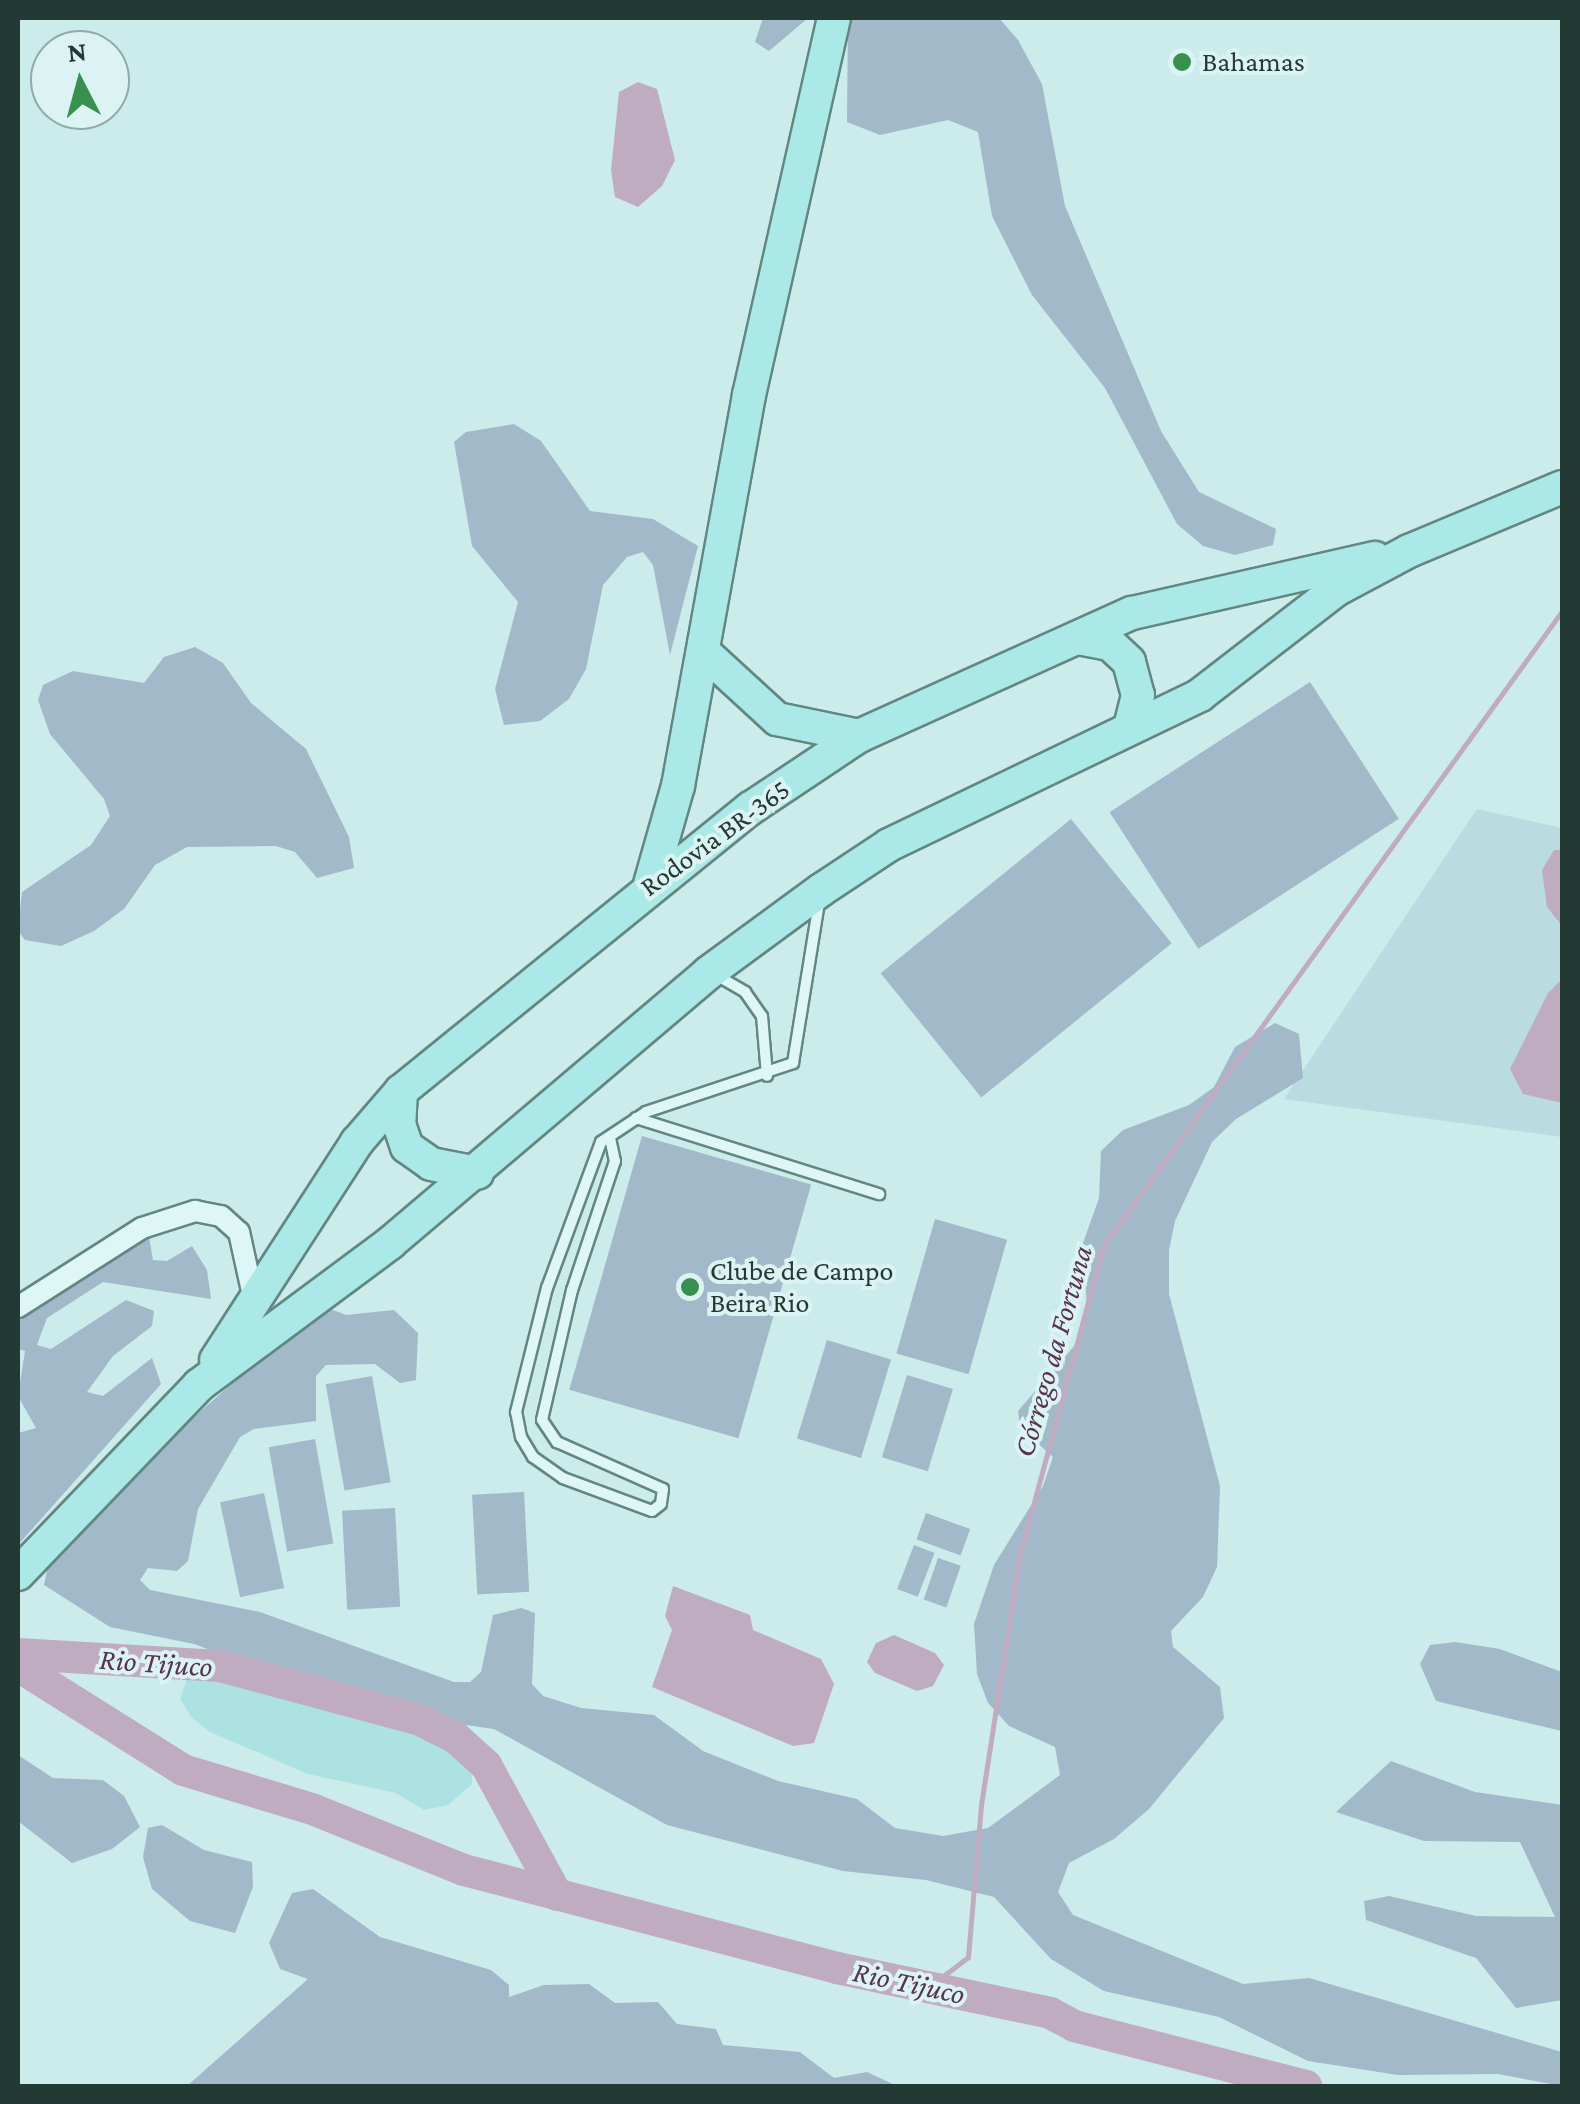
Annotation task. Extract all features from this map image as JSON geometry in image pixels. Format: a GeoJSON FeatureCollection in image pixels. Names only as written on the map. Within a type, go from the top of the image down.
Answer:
{"type":"FeatureCollection","features":[{"type":"Feature","properties":{"kind":"main road"},"geometry":{"type":"LineString","coordinates":[[650,884],[705,653],[749,395],[834,18]]}},
{"type":"Feature","properties":{"kind":"main road","name":"Rodovia BR-365"},"geometry":{"type":"LineString","coordinates":[[18,1574],[200,1385],[477,1173],[708,973],[821,890],[889,845],[1200,694],[1336,590],[1409,550],[1562,487]]}},
{"type":"Feature","properties":{"kind":"main road","name":"Rodovia BR-365"},"geometry":{"type":"LineString","coordinates":[[200,1385],[357,1142],[401,1090],[650,884],[859,736],[1132,613],[1409,550]]}},
{"type":"Feature","properties":{"kind":"main road"},"geometry":{"type":"LineString","coordinates":[[1078,638],[1110,644],[1129,662],[1138,694],[1130,728]]}},
{"type":"Feature","properties":{"kind":"main road"},"geometry":{"type":"LineString","coordinates":[[705,653],[777,719],[859,736]]}},
{"type":"Feature","properties":{"kind":"main road"},"geometry":{"type":"LineString","coordinates":[[401,1090],[399,1124],[407,1147],[431,1164],[477,1173]]}},
{"type":"Feature","properties":{"kind":"street"},"geometry":{"type":"LineString","coordinates":[[18,1307],[142,1228],[195,1210],[221,1216],[239,1232],[254,1300]]}},
{"type":"Feature","properties":{"kind":"lane"},"geometry":{"type":"LineString","coordinates":[[610,1138],[615,1161],[572,1290],[542,1420],[557,1442],[662,1489],[661,1504],[652,1511],[563,1478],[533,1457],[517,1424],[547,1288],[593,1152],[635,1117],[767,1076],[792,1064],[799,1052],[821,890]]}},
{"type":"Feature","properties":{"kind":"lane"},"geometry":{"type":"LineString","coordinates":[[708,973],[738,986],[762,1016],[767,1076]]}},
{"type":"Feature","properties":{"kind":"lane"},"geometry":{"type":"LineString","coordinates":[[635,1117],[879,1194]]}},
{"type":"Feature","properties":{"kind":"shaded area"},"geometry":{"type":"Polygon","coordinates":[[[763,18],[808,18],[769,51],[755,42],[763,18]]]}},
{"type":"Feature","properties":{"kind":"shaded area"},"geometry":{"type":"Polygon","coordinates":[[[848,18],[999,18],[1018,40],[1042,84],[1065,206],[1161,431],[1199,492],[1276,529],[1273,545],[1235,555],[1203,546],[1177,524],[1105,388],[1032,295],[992,216],[978,132],[948,120],[880,135],[847,122],[848,18]]]}},
{"type":"Feature","properties":{"kind":"shaded area"},"geometry":{"type":"Polygon","coordinates":[[[638,82],[657,89],[675,160],[662,186],[638,207],[615,197],[611,170],[619,92],[638,82]]]}},
{"type":"Feature","properties":{"kind":"shaded area"},"geometry":{"type":"Polygon","coordinates":[[[514,424],[541,441],[590,511],[653,519],[698,546],[670,655],[653,565],[643,552],[627,557],[603,585],[586,669],[569,699],[540,721],[504,725],[495,689],[518,602],[472,546],[454,442],[466,432],[514,424]]]}},
{"type":"Feature","properties":{"kind":"shaded area"},"geometry":{"type":"Polygon","coordinates":[[[195,647],[223,663],[251,703],[306,749],[349,837],[354,868],[317,878],[295,852],[276,846],[187,847],[155,865],[124,909],[94,931],[61,946],[25,940],[18,931],[22,892],[91,845],[110,816],[104,799],[50,734],[38,700],[43,685],[73,671],[144,683],[164,657],[195,647]]]}},
{"type":"Feature","properties":{"kind":"shaded area"},"geometry":{"type":"Polygon","coordinates":[[[1310,682],[1399,819],[1198,949],[1110,812],[1310,682]]]}},
{"type":"Feature","properties":{"kind":"shaded area"},"geometry":{"type":"Polygon","coordinates":[[[1477,809],[1562,828],[1562,1137],[1284,1099],[1477,809]]]}},
{"type":"Feature","properties":{"kind":"shaded area"},"geometry":{"type":"Polygon","coordinates":[[[1071,819],[1172,943],[981,1098],[881,973],[1071,819]]]}},
{"type":"Feature","properties":{"kind":"shaded area"},"geometry":{"type":"Polygon","coordinates":[[[1554,850],[1562,850],[1562,926],[1547,907],[1542,870],[1554,850]]]}},
{"type":"Feature","properties":{"kind":"shaded area"},"geometry":{"type":"Polygon","coordinates":[[[1562,979],[1562,1103],[1523,1094],[1510,1069],[1548,993],[1562,979]]]}},
{"type":"Feature","properties":{"kind":"shaded area"},"geometry":{"type":"Polygon","coordinates":[[[1275,1023],[1299,1034],[1303,1078],[1236,1119],[1212,1142],[1175,1221],[1169,1250],[1169,1294],[1220,1486],[1217,1567],[1203,1597],[1171,1631],[1173,1647],[1220,1687],[1224,1718],[1149,1809],[1114,1839],[1069,1863],[1058,1892],[1073,1915],[1243,1984],[1309,1978],[1562,2052],[1562,2086],[1498,2074],[1398,2075],[1308,2061],[1219,2017],[1104,1991],[1051,1959],[994,1897],[926,1880],[843,1871],[667,1825],[494,1729],[431,1720],[304,1685],[194,1644],[110,1627],[44,1585],[48,1566],[155,1452],[320,1305],[346,1315],[394,1310],[418,1333],[416,1380],[400,1383],[375,1364],[326,1365],[316,1376],[316,1421],[254,1429],[240,1437],[198,1509],[188,1561],[177,1571],[148,1568],[140,1580],[150,1590],[260,1612],[454,1682],[470,1682],[481,1672],[493,1615],[521,1608],[535,1613],[532,1684],[543,1696],[581,1708],[654,1715],[703,1751],[778,1781],[857,1799],[895,1828],[943,1836],[988,1828],[1060,1775],[1055,1747],[1009,1726],[988,1703],[977,1674],[974,1624],[994,1565],[1043,1486],[1053,1457],[1020,1427],[1018,1411],[1081,1338],[1087,1309],[1083,1243],[1099,1198],[1101,1151],[1123,1130],[1189,1105],[1214,1087],[1235,1047],[1275,1023]]]}},
{"type":"Feature","properties":{"kind":"shaded area","name":"Clube de Campo Beira Rio"},"geometry":{"type":"Polygon","coordinates":[[[642,1136],[811,1185],[738,1438],[569,1390],[642,1136]]]}},
{"type":"Feature","properties":{"kind":"shaded area"},"geometry":{"type":"Polygon","coordinates":[[[935,1219],[1007,1240],[969,1374],[896,1354],[935,1219]]]}},
{"type":"Feature","properties":{"kind":"shaded area"},"geometry":{"type":"Polygon","coordinates":[[[148,1231],[153,1260],[167,1261],[192,1246],[207,1270],[211,1299],[103,1282],[47,1318],[37,1345],[51,1349],[126,1300],[154,1311],[152,1326],[113,1356],[87,1392],[103,1396],[152,1358],[161,1384],[18,1545],[18,1433],[36,1428],[18,1396],[25,1351],[18,1349],[18,1310],[148,1231]]]}},
{"type":"Feature","properties":{"kind":"shaded area"},"geometry":{"type":"Polygon","coordinates":[[[827,1340],[891,1360],[861,1458],[797,1438],[827,1340]]]}},
{"type":"Feature","properties":{"kind":"shaded area"},"geometry":{"type":"Polygon","coordinates":[[[907,1375],[953,1389],[928,1471],[882,1457],[907,1375]]]}},
{"type":"Feature","properties":{"kind":"shaded area"},"geometry":{"type":"Polygon","coordinates":[[[372,1376],[391,1482],[344,1491],[326,1384],[372,1376]]]}},
{"type":"Feature","properties":{"kind":"shaded area"},"geometry":{"type":"Polygon","coordinates":[[[315,1439],[333,1543],[287,1552],[269,1447],[315,1439]]]}},
{"type":"Feature","properties":{"kind":"shaded area"},"geometry":{"type":"Polygon","coordinates":[[[524,1492],[529,1592],[477,1595],[472,1495],[524,1492]]]}},
{"type":"Feature","properties":{"kind":"shaded area"},"geometry":{"type":"Polygon","coordinates":[[[264,1493],[284,1588],[240,1597],[220,1502],[264,1493]]]}},
{"type":"Feature","properties":{"kind":"shaded area"},"geometry":{"type":"Polygon","coordinates":[[[395,1508],[400,1607],[347,1610],[342,1511],[395,1508]]]}},
{"type":"Feature","properties":{"kind":"shaded area"},"geometry":{"type":"Polygon","coordinates":[[[926,1513],[970,1529],[961,1555],[916,1539],[926,1513]]]}},
{"type":"Feature","properties":{"kind":"shaded area"},"geometry":{"type":"Polygon","coordinates":[[[914,1545],[935,1553],[918,1597],[897,1589],[914,1545]]]}},
{"type":"Feature","properties":{"kind":"shaded area"},"geometry":{"type":"Polygon","coordinates":[[[938,1558],[961,1566],[946,1607],[924,1600],[938,1558]]]}},
{"type":"Feature","properties":{"kind":"shaded area"},"geometry":{"type":"Polygon","coordinates":[[[673,1586],[750,1615],[753,1630],[821,1659],[834,1684],[814,1743],[793,1746],[652,1687],[672,1630],[665,1616],[673,1586]]]}},
{"type":"Feature","properties":{"kind":"shaded area"},"geometry":{"type":"Polygon","coordinates":[[[894,1635],[935,1653],[944,1665],[933,1686],[917,1691],[875,1673],[867,1662],[876,1643],[894,1635]]]}},
{"type":"Feature","properties":{"kind":"shaded area"},"geometry":{"type":"Polygon","coordinates":[[[1455,1642],[1500,1649],[1562,1672],[1562,1731],[1436,1701],[1420,1664],[1430,1645],[1455,1642]]]}},
{"type":"Feature","properties":{"kind":"shaded area"},"geometry":{"type":"Polygon","coordinates":[[[18,1755],[53,1778],[103,1780],[124,1796],[140,1827],[112,1849],[72,1863],[18,1821],[18,1755]]]}},
{"type":"Feature","properties":{"kind":"shaded area"},"geometry":{"type":"Polygon","coordinates":[[[1391,1761],[1475,1792],[1562,1805],[1562,2000],[1516,2008],[1476,1958],[1366,1920],[1364,1901],[1389,1896],[1476,1916],[1555,1917],[1520,1842],[1424,1841],[1336,1812],[1391,1761]]]}},
{"type":"Feature","properties":{"kind":"shaded area"},"geometry":{"type":"Polygon","coordinates":[[[162,1825],[204,1850],[252,1862],[253,1887],[235,1933],[190,1921],[152,1889],[143,1857],[148,1828],[162,1825]]]}},
{"type":"Feature","properties":{"kind":"shaded area"},"geometry":{"type":"Polygon","coordinates":[[[313,1889],[380,1937],[491,1970],[509,1985],[509,1997],[544,1985],[589,1984],[615,2003],[658,2002],[677,2024],[716,2029],[723,2045],[800,2052],[834,2078],[867,2072],[897,2086],[187,2086],[308,1979],[280,1969],[269,1943],[292,1893],[313,1889]]]}},
{"type":"Feature","properties":{"kind":"sand"},"geometry":{"type":"Polygon","coordinates":[[[189,1673],[408,1722],[458,1751],[472,1769],[472,1784],[448,1805],[424,1810],[396,1793],[308,1774],[210,1732],[192,1718],[180,1699],[189,1673]]]}},
{"type":"Feature","properties":{"kind":"waterway","name":"Córrego da Fortuna"},"geometry":{"type":"LineString","coordinates":[[930,1986],[968,1957],[981,1805],[1020,1554],[1103,1246],[1562,611]]}},
{"type":"Feature","properties":{"kind":"waterway","name":"Rio Tijuco"},"geometry":{"type":"LineString","coordinates":[[18,1654],[220,1666],[420,1720],[456,1738],[486,1765],[557,1895]]}},
{"type":"Feature","properties":{"kind":"waterway","name":"Rio Tijuco"},"geometry":{"type":"LineString","coordinates":[[18,1666],[183,1770],[312,1809],[464,1870],[837,1968],[1050,2013],[1074,2026],[1306,2086]]}},
{"type":"Feature","properties":{"kind":"place","name":"Bahamas"},"geometry":{"type":"Point","coordinates":[1182,62]}},
{"type":"Feature","properties":{"kind":"place","name":"Clube de Campo Beira Rio"},"geometry":{"type":"Point","coordinates":[690,1287]}}]}
